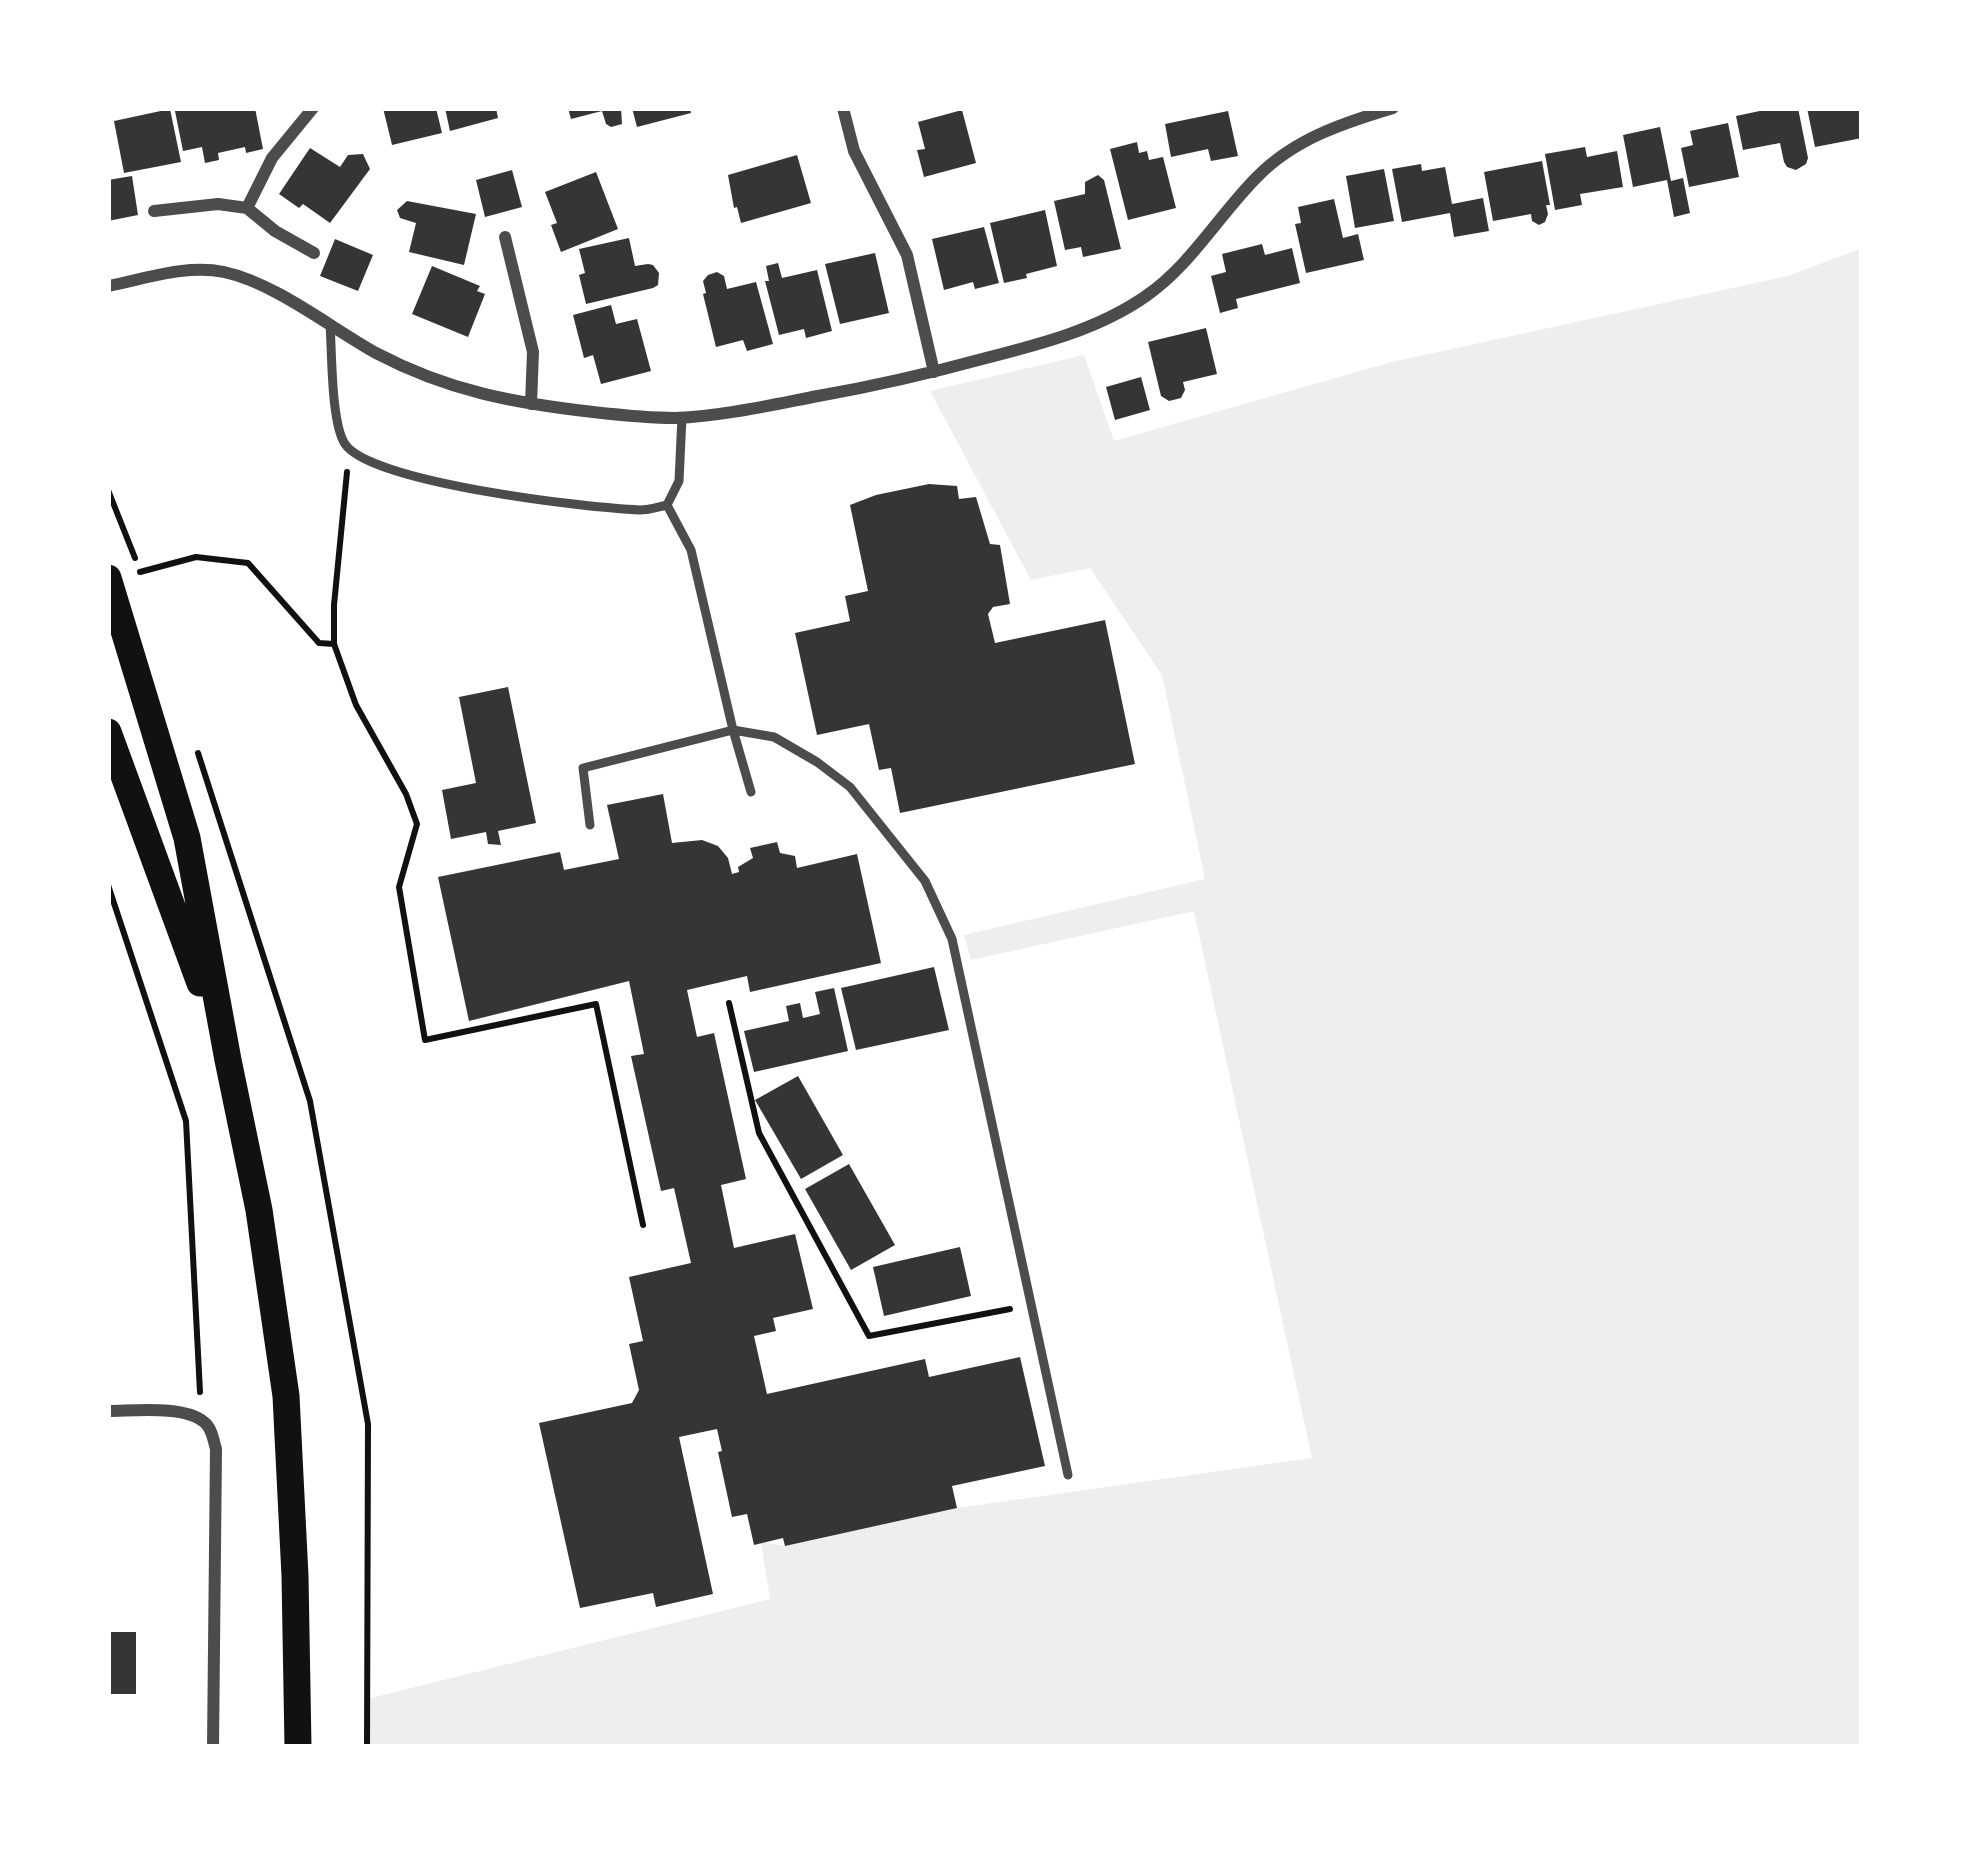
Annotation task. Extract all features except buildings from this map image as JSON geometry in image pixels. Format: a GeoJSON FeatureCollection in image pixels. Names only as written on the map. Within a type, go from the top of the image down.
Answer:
{"type":"FeatureCollection","features":[{"type":"Feature","properties":{"kind":"main road"},"geometry":{"type":"LineString","coordinates":[[108,578],[187,838],[260,1210],[286,1396],[298,1747]]}},
{"type":"Feature","properties":{"kind":"main road"},"geometry":{"type":"LineString","coordinates":[[108,732],[228,1060]]}},
{"type":"Feature","properties":{"kind":"street"},"geometry":{"type":"LineString","coordinates":[[247,208],[272,158],[313,108]]}},
{"type":"Feature","properties":{"kind":"street"},"geometry":{"type":"LineString","coordinates":[[843,108],[854,152],[907,255],[934,372]]}},
{"type":"Feature","properties":{"kind":"street"},"geometry":{"type":"LineString","coordinates":[[108,286],[174,272],[224,272],[267,289],[379,354],[496,399],[624,415],[682,417],[747,410],[934,372],[1036,345],[1101,321],[1146,296],[1181,266],[1260,173],[1295,146],[1339,124],[1393,108]]}},
{"type":"Feature","properties":{"kind":"street"},"geometry":{"type":"LineString","coordinates":[[154,211],[218,204],[247,208],[314,253]]}},
{"type":"Feature","properties":{"kind":"street"},"geometry":{"type":"LineString","coordinates":[[506,237],[533,352],[531,404]]}},
{"type":"Feature","properties":{"kind":"street"},"geometry":{"type":"LineString","coordinates":[[108,1411],[166,1411],[202,1419],[210,1427],[216,1449],[213,1747]]}},
{"type":"Feature","properties":{"kind":"lane"},"geometry":{"type":"LineString","coordinates":[[330,324],[337,422],[344,443],[361,459],[405,475],[536,499],[645,511],[667,505],[679,481],[682,417]]}},
{"type":"Feature","properties":{"kind":"lane"},"geometry":{"type":"LineString","coordinates":[[667,505],[692,550],[751,792]]}},
{"type":"Feature","properties":{"kind":"lane"},"geometry":{"type":"LineString","coordinates":[[590,825],[583,768],[733,730],[775,737],[850,787],[925,881],[952,939],[1068,1475]]}},
{"type":"Feature","properties":{"kind":"path"},"geometry":{"type":"LineString","coordinates":[[361,459],[347,465],[334,644],[356,705],[406,794],[416,824],[399,887],[425,1040],[596,1004],[643,1225]]}},
{"type":"Feature","properties":{"kind":"path"},"geometry":{"type":"LineString","coordinates":[[108,490],[140,572],[196,557],[248,562],[319,643],[334,644]]}},
{"type":"Feature","properties":{"kind":"path"},"geometry":{"type":"LineString","coordinates":[[197,748],[310,1101],[368,1424],[367,1747]]}},
{"type":"Feature","properties":{"kind":"path"},"geometry":{"type":"LineString","coordinates":[[108,885],[186,1121],[202,1419]]}},
{"type":"Feature","properties":{"kind":"path"},"geometry":{"type":"LineString","coordinates":[[729,1003],[759,1133],[869,1336],[1031,1305]]}},
{"type":"Feature","properties":{"kind":"shaded area"},"geometry":{"type":"Polygon","coordinates":[[[1862,248],[1862,1747],[367,1747],[367,1699],[770,1599],[761,1542],[785,1546],[957,1508],[1312,1458],[1194,911],[971,960],[964,935],[1205,879],[1162,675],[1090,568],[1031,580],[930,391],[1084,355],[1114,441],[1392,362],[1788,276],[1862,248]]]}}]}
